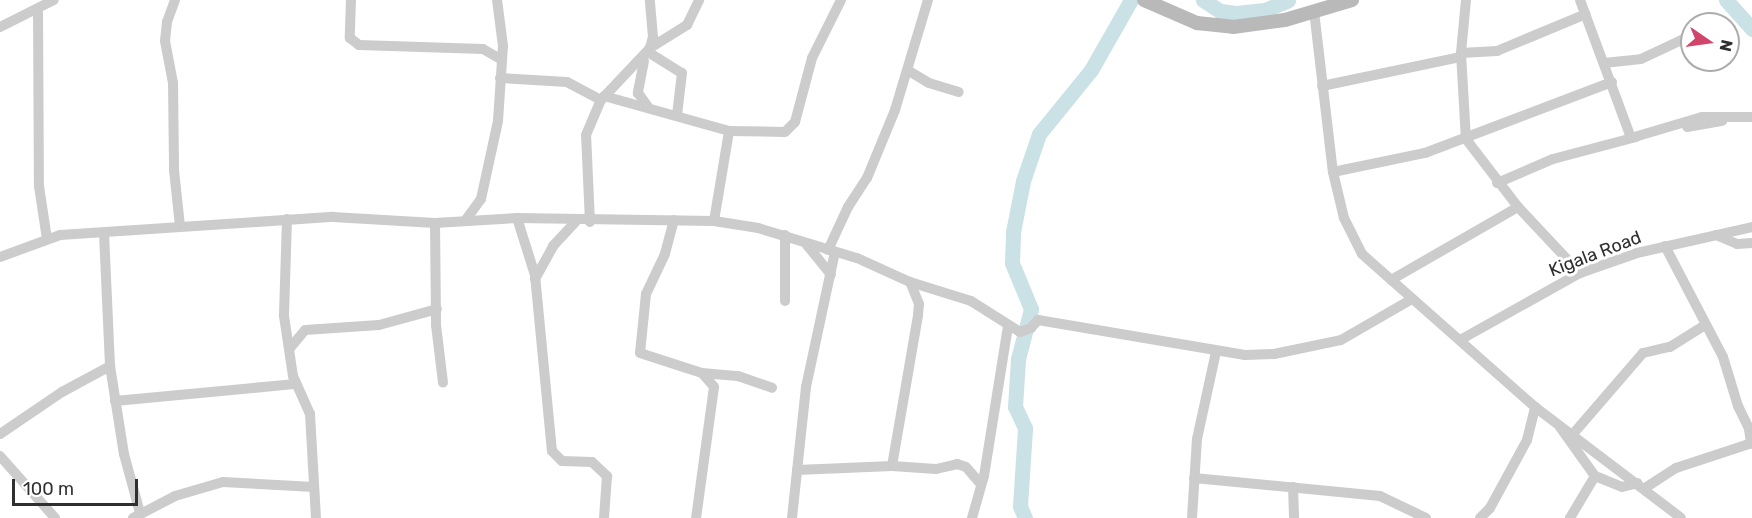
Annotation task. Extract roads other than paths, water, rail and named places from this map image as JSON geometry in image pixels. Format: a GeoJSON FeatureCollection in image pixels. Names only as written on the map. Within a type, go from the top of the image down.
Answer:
{"type":"FeatureCollection","features":[{"type":"Feature","properties":{"kind":"street"},"geometry":{"type":"LineString","coordinates":[[0,27],[54,0]]}},
{"type":"Feature","properties":{"kind":"street"},"geometry":{"type":"LineString","coordinates":[[175,0],[167,22],[165,41],[174,83],[174,170],[180,226]]}},
{"type":"Feature","properties":{"kind":"street"},"geometry":{"type":"LineString","coordinates":[[351,0],[350,38],[359,45],[483,49],[502,60]]}},
{"type":"Feature","properties":{"kind":"street"},"geometry":{"type":"LineString","coordinates":[[465,221],[476,208],[485,187],[498,121],[502,60],[497,0]]}},
{"type":"Feature","properties":{"kind":"street"},"geometry":{"type":"LineString","coordinates":[[648,107],[638,93],[653,37],[650,0]]}},
{"type":"Feature","properties":{"kind":"street"},"geometry":{"type":"LineString","coordinates":[[590,222],[584,148],[603,98],[648,53],[687,25],[699,0]]}},
{"type":"Feature","properties":{"kind":"street"},"geometry":{"type":"LineString","coordinates":[[500,78],[567,82],[603,98],[648,107],[729,130],[778,133],[790,129],[812,58],[841,0]]}},
{"type":"Feature","properties":{"kind":"street"},"geometry":{"type":"LineString","coordinates":[[792,518],[806,387],[831,275],[831,251],[848,207],[867,178],[909,71],[928,0]]}},
{"type":"Feature","properties":{"kind":"street"},"geometry":{"type":"LineString","coordinates":[[1146,0],[1214,27],[1254,26],[1352,0]]}},
{"type":"Feature","properties":{"kind":"street"},"geometry":{"type":"LineString","coordinates":[[1466,0],[1461,55],[1466,139],[1497,183],[1580,273]]}},
{"type":"Feature","properties":{"kind":"street"},"geometry":{"type":"LineString","coordinates":[[1580,0],[1631,138]]}},
{"type":"Feature","properties":{"kind":"street"},"geometry":{"type":"LineString","coordinates":[[38,9],[39,186],[47,239]]}},
{"type":"Feature","properties":{"kind":"street"},"geometry":{"type":"LineString","coordinates":[[1314,11],[1333,172],[1352,236],[1362,254],[1536,407],[1642,485],[1681,518]]}},
{"type":"Feature","properties":{"kind":"street"},"geometry":{"type":"LineString","coordinates":[[1322,86],[1461,55],[1497,51],[1586,14]]}},
{"type":"Feature","properties":{"kind":"street"},"geometry":{"type":"LineString","coordinates":[[1604,63],[1641,59],[1680,41]]}},
{"type":"Feature","properties":{"kind":"street"},"geometry":{"type":"LineString","coordinates":[[648,53],[682,73],[677,115]]}},
{"type":"Feature","properties":{"kind":"street"},"geometry":{"type":"LineString","coordinates":[[909,71],[929,83],[959,92]]}},
{"type":"Feature","properties":{"kind":"street"},"geometry":{"type":"LineString","coordinates":[[1333,172],[1425,153],[1612,82]]}},
{"type":"Feature","properties":{"kind":"street"},"geometry":{"type":"LineString","coordinates":[[1497,183],[1553,159],[1631,138],[1752,117]]}},
{"type":"Feature","properties":{"kind":"street"},"geometry":{"type":"LineString","coordinates":[[714,221],[729,130]]}},
{"type":"Feature","properties":{"kind":"street"},"geometry":{"type":"LineString","coordinates":[[1391,280],[1518,207]]}},
{"type":"Feature","properties":{"kind":"street"},"geometry":{"type":"LineString","coordinates":[[0,256],[47,239],[180,226],[287,219],[335,217],[435,223],[517,218],[575,222],[714,221],[785,235],[831,251],[910,282],[971,301],[1008,326],[1025,332],[1038,320],[1091,332],[1216,352],[1274,354],[1341,340],[1412,299]]}},
{"type":"Feature","properties":{"kind":"street"},"geometry":{"type":"LineString","coordinates":[[517,218],[535,279],[552,451],[562,461],[592,462],[607,476],[604,518]]}},
{"type":"Feature","properties":{"kind":"street"},"geometry":{"type":"LineString","coordinates":[[287,219],[283,294],[296,384],[310,414],[316,518]]}},
{"type":"Feature","properties":{"kind":"street"},"geometry":{"type":"LineString","coordinates":[[674,220],[665,254],[646,294],[640,352],[702,373],[738,376],[772,388]]}},
{"type":"Feature","properties":{"kind":"street"},"geometry":{"type":"LineString","coordinates":[[535,279],[553,246],[575,222]]}},
{"type":"Feature","properties":{"kind":"street"},"geometry":{"type":"LineString","coordinates":[[435,223],[437,309],[443,383]]}},
{"type":"Feature","properties":{"kind":"street","name":"Kigala Road"},"geometry":{"type":"LineString","coordinates":[[1461,340],[1580,273],[1665,246],[1752,227]]}},
{"type":"Feature","properties":{"kind":"street"},"geometry":{"type":"LineString","coordinates":[[104,233],[110,366],[137,515],[176,496],[223,482],[314,487]]}},
{"type":"Feature","properties":{"kind":"street"},"geometry":{"type":"LineString","coordinates":[[785,235],[785,301]]}},
{"type":"Feature","properties":{"kind":"street"},"geometry":{"type":"LineString","coordinates":[[1715,235],[1737,244],[1752,243]]}},
{"type":"Feature","properties":{"kind":"street"},"geometry":{"type":"LineString","coordinates":[[804,242],[831,275]]}},
{"type":"Feature","properties":{"kind":"street"},"geometry":{"type":"LineString","coordinates":[[1559,424],[1595,476],[1622,487],[1642,485],[1676,468],[1751,444],[1749,429],[1737,406],[1727,366],[1704,326],[1665,246]]}},
{"type":"Feature","properties":{"kind":"street"},"geometry":{"type":"LineString","coordinates":[[892,466],[918,315],[919,304],[910,282]]}},
{"type":"Feature","properties":{"kind":"street"},"geometry":{"type":"LineString","coordinates":[[290,348],[305,330],[379,325],[437,309]]}},
{"type":"Feature","properties":{"kind":"street"},"geometry":{"type":"LineString","coordinates":[[972,518],[981,484],[1008,326]]}},
{"type":"Feature","properties":{"kind":"street"},"geometry":{"type":"LineString","coordinates":[[1573,434],[1643,353],[1670,347],[1704,326]]}},
{"type":"Feature","properties":{"kind":"street"},"geometry":{"type":"LineString","coordinates":[[1192,518],[1197,440],[1216,352]]}},
{"type":"Feature","properties":{"kind":"street"},"geometry":{"type":"LineString","coordinates":[[0,434],[62,392],[110,366]]}},
{"type":"Feature","properties":{"kind":"street"},"geometry":{"type":"LineString","coordinates":[[696,518],[698,483],[714,402],[714,387],[702,373]]}},
{"type":"Feature","properties":{"kind":"street"},"geometry":{"type":"LineString","coordinates":[[115,401],[296,384]]}},
{"type":"Feature","properties":{"kind":"street"},"geometry":{"type":"LineString","coordinates":[[1479,518],[1491,508],[1527,440],[1536,407]]}},
{"type":"Feature","properties":{"kind":"street"},"geometry":{"type":"LineString","coordinates":[[0,456],[56,518]]}},
{"type":"Feature","properties":{"kind":"street"},"geometry":{"type":"LineString","coordinates":[[797,470],[892,466],[936,469],[957,464],[966,467],[981,484]]}},
{"type":"Feature","properties":{"kind":"street"},"geometry":{"type":"LineString","coordinates":[[1570,518],[1595,476]]}},
{"type":"Feature","properties":{"kind":"street"},"geometry":{"type":"LineString","coordinates":[[1194,478],[1380,496],[1426,518]]}},
{"type":"Feature","properties":{"kind":"street"},"geometry":{"type":"LineString","coordinates":[[1293,487],[1294,518]]}},
{"type":"Feature","properties":{"kind":"waterway"},"geometry":{"type":"LineString","coordinates":[[1025,518],[1020,506],[1025,428],[1015,407],[1018,359],[1031,309],[1012,263],[1013,232],[1023,181],[1039,134],[1091,70],[1131,0]]}},
{"type":"Feature","properties":{"kind":"waterway"},"geometry":{"type":"LineString","coordinates":[[1203,0],[1220,11],[1236,13],[1265,10],[1288,0]]}},
{"type":"Feature","properties":{"kind":"waterway"},"geometry":{"type":"LineString","coordinates":[[1726,0],[1752,29]]}}]}
